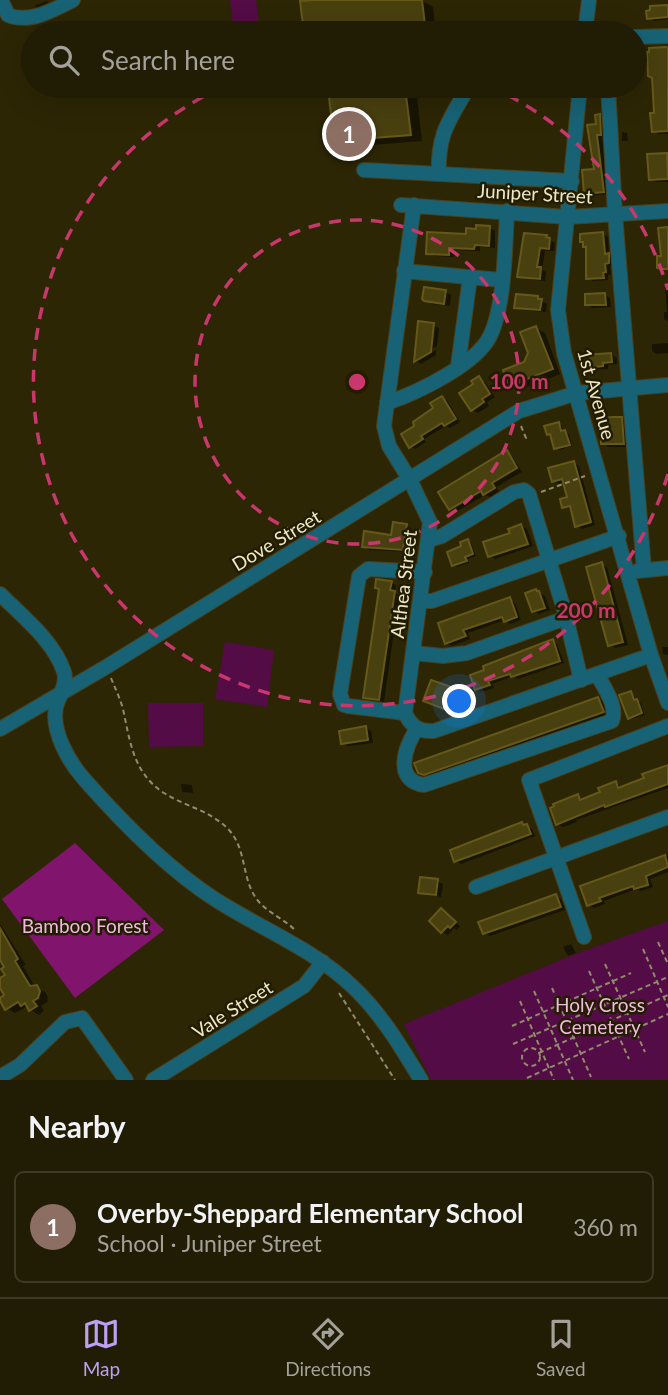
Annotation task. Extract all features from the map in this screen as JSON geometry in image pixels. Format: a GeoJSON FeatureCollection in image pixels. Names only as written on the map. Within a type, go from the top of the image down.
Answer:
{"type":"FeatureCollection","features":[{"type":"Feature","properties":{"kind":"street"},"geometry":{"type":"LineString","coordinates":[[1,0],[8,15],[24,19],[72,0]]}},
{"type":"Feature","properties":{"kind":"street"},"geometry":{"type":"LineString","coordinates":[[586,21],[589,0]]}},
{"type":"Feature","properties":{"kind":"street"},"geometry":{"type":"LineString","coordinates":[[647,37],[668,36]]}},
{"type":"Feature","properties":{"kind":"street"},"geometry":{"type":"LineString","coordinates":[[439,174],[438,154],[443,131],[462,98]]}},
{"type":"Feature","properties":{"kind":"street","name":"1st Avenue"},"geometry":{"type":"LineString","coordinates":[[579,98],[558,310],[564,353],[619,536],[651,655],[668,703]]}},
{"type":"Feature","properties":{"kind":"street"},"geometry":{"type":"LineString","coordinates":[[609,98],[615,214],[644,570]]}},
{"type":"Feature","properties":{"kind":"street"},"geometry":{"type":"LineString","coordinates":[[364,170],[572,181]]}},
{"type":"Feature","properties":{"kind":"street","name":"Juniper Street"},"geometry":{"type":"LineString","coordinates":[[408,205],[568,217],[668,211]]}},
{"type":"Feature","properties":{"kind":"street","name":"Althea Street"},"geometry":{"type":"LineString","coordinates":[[405,713],[430,522],[410,480],[389,446],[384,426],[404,271],[408,205]]}},
{"type":"Feature","properties":{"kind":"street"},"geometry":{"type":"LineString","coordinates":[[387,403],[405,397],[458,366],[477,354],[490,338],[497,317],[507,212]]}},
{"type":"Feature","properties":{"kind":"street"},"geometry":{"type":"LineString","coordinates":[[404,271],[501,280]]}},
{"type":"Feature","properties":{"kind":"street"},"geometry":{"type":"LineString","coordinates":[[458,366],[470,277]]}},
{"type":"Feature","properties":{"kind":"street","name":"Dove Street"},"geometry":{"type":"LineString","coordinates":[[0,729],[106,667],[516,413],[577,393],[668,386]]}},
{"type":"Feature","properties":{"kind":"street"},"geometry":{"type":"LineString","coordinates":[[429,540],[442,536],[514,492],[524,490],[530,496],[549,559],[581,680]]}},
{"type":"Feature","properties":{"kind":"street"},"geometry":{"type":"LineString","coordinates":[[421,601],[432,601],[619,536]]}},
{"type":"Feature","properties":{"kind":"street"},"geometry":{"type":"LineString","coordinates":[[628,572],[668,568]]}},
{"type":"Feature","properties":{"kind":"street"},"geometry":{"type":"LineString","coordinates":[[425,572],[368,569],[359,576],[340,694],[344,705],[405,713],[417,729],[434,731],[651,655]]}},
{"type":"Feature","properties":{"kind":"street"},"geometry":{"type":"LineString","coordinates":[[0,594],[38,633],[65,673],[65,684],[55,714],[60,735],[75,768],[158,853],[192,883],[216,900],[323,962],[351,985],[370,1005],[421,1080]]}},
{"type":"Feature","properties":{"kind":"street"},"geometry":{"type":"LineString","coordinates":[[414,653],[443,656],[467,653],[566,618]]}},
{"type":"Feature","properties":{"kind":"street"},"geometry":{"type":"LineString","coordinates":[[417,729],[408,740],[404,762],[411,780],[424,785],[612,721],[613,709],[597,674]]}},
{"type":"Feature","properties":{"kind":"street"},"geometry":{"type":"LineString","coordinates":[[584,937],[529,780],[668,726]]}},
{"type":"Feature","properties":{"kind":"street"},"geometry":{"type":"LineString","coordinates":[[476,887],[668,817]]}},
{"type":"Feature","properties":{"kind":"street","name":"Vale Street"},"geometry":{"type":"LineString","coordinates":[[153,1080],[304,986],[323,962]]}},
{"type":"Feature","properties":{"kind":"street"},"geometry":{"type":"LineString","coordinates":[[0,1077],[20,1065],[65,1023],[82,1018],[126,1080]]}},
{"type":"Feature","properties":{"kind":"path"},"geometry":{"type":"LineString","coordinates":[[516,413],[526,438],[522,439]]}},
{"type":"Feature","properties":{"kind":"path"},"geometry":{"type":"LineString","coordinates":[[530,496],[600,471]]}},
{"type":"Feature","properties":{"kind":"path"},"geometry":{"type":"LineString","coordinates":[[106,667],[120,701],[128,741],[140,768],[164,793],[208,813],[230,832],[240,847],[255,897],[270,912],[293,928],[296,945]]}},
{"type":"Feature","properties":{"kind":"path"},"geometry":{"type":"LineString","coordinates":[[658,943],[668,964]]}},
{"type":"Feature","properties":{"kind":"path"},"geometry":{"type":"LineString","coordinates":[[643,949],[668,1007]]}},
{"type":"Feature","properties":{"kind":"path"},"geometry":{"type":"LineString","coordinates":[[605,964],[645,1052]]}},
{"type":"Feature","properties":{"kind":"path"},"geometry":{"type":"LineString","coordinates":[[589,971],[629,1059]]}},
{"type":"Feature","properties":{"kind":"path"},"geometry":{"type":"LineString","coordinates":[[512,1026],[631,973]]}},
{"type":"Feature","properties":{"kind":"path"},"geometry":{"type":"LineString","coordinates":[[513,1044],[668,977]]}},
{"type":"Feature","properties":{"kind":"path"},"geometry":{"type":"LineString","coordinates":[[552,988],[591,1077]]}},
{"type":"Feature","properties":{"kind":"path"},"geometry":{"type":"LineString","coordinates":[[337,989],[395,1080]]}},
{"type":"Feature","properties":{"kind":"path"},"geometry":{"type":"LineString","coordinates":[[534,991],[573,1080]]}},
{"type":"Feature","properties":{"kind":"path"},"geometry":{"type":"LineString","coordinates":[[540,1052],[668,995]]}},
{"type":"Feature","properties":{"kind":"path"},"geometry":{"type":"LineString","coordinates":[[520,1001],[554,1080]]}},
{"type":"Feature","properties":{"kind":"path"},"geometry":{"type":"LineString","coordinates":[[527,1078],[668,1014]]}},
{"type":"Feature","properties":{"kind":"path"},"geometry":{"type":"LineString","coordinates":[[534,1048],[540,1052],[540,1059],[535,1065],[529,1066],[523,1061],[527,1049],[534,1048]]}},
{"type":"Feature","properties":{"kind":"green space"},"geometry":{"type":"Polygon","coordinates":[[[230,0],[256,0],[259,21],[233,21],[230,0]]]}},
{"type":"Feature","properties":{"kind":"green space"},"geometry":{"type":"Polygon","coordinates":[[[225,642],[274,650],[267,707],[215,699],[225,642]]]}},
{"type":"Feature","properties":{"kind":"green space"},"geometry":{"type":"Polygon","coordinates":[[[148,703],[203,703],[203,746],[149,747],[148,703]]]}},
{"type":"Feature","properties":{"kind":"green space","name":"Bamboo Forest"},"geometry":{"type":"Polygon","coordinates":[[[75,843],[164,930],[75,998],[2,899],[75,843]]]}},
{"type":"Feature","properties":{"kind":"green space","name":"Holy Cross Cemetery"},"geometry":{"type":"Polygon","coordinates":[[[668,921],[668,1080],[431,1080],[404,1024],[578,953],[668,921]]]}},
{"type":"Feature","properties":{"kind":"building"},"geometry":{"type":"Polygon","coordinates":[[[422,0],[425,21],[302,21],[300,1],[422,0]]]}},
{"type":"Feature","properties":{"kind":"building"},"geometry":{"type":"Polygon","coordinates":[[[668,5],[668,17],[647,19],[646,11],[650,10],[650,6],[668,5]]]}},
{"type":"Feature","properties":{"kind":"building"},"geometry":{"type":"Polygon","coordinates":[[[666,47],[668,131],[652,132],[652,78],[648,76],[647,52],[649,48],[666,47]]]}},
{"type":"Feature","properties":{"kind":"building"},"geometry":{"type":"Polygon","coordinates":[[[329,98],[406,98],[411,135],[334,141],[329,98]]]}},
{"type":"Feature","properties":{"kind":"building"},"geometry":{"type":"Polygon","coordinates":[[[600,114],[601,135],[597,135],[604,192],[584,194],[582,170],[594,169],[587,125],[596,124],[595,115],[600,114]]]}},
{"type":"Feature","properties":{"kind":"building"},"geometry":{"type":"Polygon","coordinates":[[[667,153],[668,179],[649,180],[647,154],[667,153]]]}},
{"type":"Feature","properties":{"kind":"building"},"geometry":{"type":"Polygon","coordinates":[[[476,225],[490,226],[489,246],[475,245],[474,249],[449,248],[449,255],[426,254],[427,232],[466,234],[466,228],[476,229],[476,225]]]}},
{"type":"Feature","properties":{"kind":"building"},"geometry":{"type":"Polygon","coordinates":[[[668,227],[668,269],[657,268],[657,256],[661,256],[658,228],[668,227]]]}},
{"type":"Feature","properties":{"kind":"building"},"geometry":{"type":"Polygon","coordinates":[[[603,232],[605,254],[609,253],[604,278],[586,279],[586,247],[580,242],[580,234],[603,232]]]}},
{"type":"Feature","properties":{"kind":"building"},"geometry":{"type":"Polygon","coordinates":[[[524,233],[547,235],[546,237],[550,238],[549,249],[540,248],[537,267],[541,267],[540,279],[517,277],[524,233]]]}},
{"type":"Feature","properties":{"kind":"building"},"geometry":{"type":"Polygon","coordinates":[[[424,287],[446,290],[444,304],[424,301],[424,287]]]}},
{"type":"Feature","properties":{"kind":"building"},"geometry":{"type":"Polygon","coordinates":[[[605,293],[606,305],[585,305],[585,294],[605,293]]]}},
{"type":"Feature","properties":{"kind":"building"},"geometry":{"type":"Polygon","coordinates":[[[516,294],[538,296],[538,299],[542,299],[540,310],[514,308],[516,294]]]}},
{"type":"Feature","properties":{"kind":"building"},"geometry":{"type":"Polygon","coordinates":[[[418,321],[434,323],[431,352],[414,362],[418,321]]]}},
{"type":"Feature","properties":{"kind":"building"},"geometry":{"type":"Polygon","coordinates":[[[536,326],[553,369],[509,386],[503,370],[524,362],[528,353],[520,332],[536,326]]]}},
{"type":"Feature","properties":{"kind":"building"},"geometry":{"type":"Polygon","coordinates":[[[611,353],[612,362],[586,368],[584,355],[611,353]]]}},
{"type":"Feature","properties":{"kind":"building"},"geometry":{"type":"Polygon","coordinates":[[[479,376],[490,394],[471,411],[459,393],[473,384],[471,381],[479,376]]]}},
{"type":"Feature","properties":{"kind":"building"},"geometry":{"type":"Polygon","coordinates":[[[442,396],[456,419],[444,426],[442,423],[421,436],[423,439],[409,448],[401,434],[433,408],[430,403],[442,396]]]}},
{"type":"Feature","properties":{"kind":"building"},"geometry":{"type":"Polygon","coordinates":[[[622,417],[624,444],[601,444],[600,419],[622,417]]]}},
{"type":"Feature","properties":{"kind":"building"},"geometry":{"type":"Polygon","coordinates":[[[559,422],[570,445],[554,449],[550,434],[547,435],[544,426],[559,422]]]}},
{"type":"Feature","properties":{"kind":"building"},"geometry":{"type":"Polygon","coordinates":[[[507,450],[517,468],[492,483],[495,488],[483,495],[481,491],[449,510],[438,492],[507,450]]]}},
{"type":"Feature","properties":{"kind":"building"},"geometry":{"type":"Polygon","coordinates":[[[574,461],[591,522],[575,527],[570,506],[562,508],[560,499],[567,497],[562,479],[552,482],[548,468],[574,461]]]}},
{"type":"Feature","properties":{"kind":"building"},"geometry":{"type":"Polygon","coordinates":[[[393,522],[407,524],[403,550],[362,547],[364,531],[391,535],[393,522]]]}},
{"type":"Feature","properties":{"kind":"building"},"geometry":{"type":"Polygon","coordinates":[[[521,524],[528,544],[488,557],[483,542],[510,533],[508,529],[521,524]]]}},
{"type":"Feature","properties":{"kind":"building"},"geometry":{"type":"Polygon","coordinates":[[[468,539],[473,554],[465,557],[467,561],[452,566],[447,552],[461,546],[460,542],[468,539]]]}},
{"type":"Feature","properties":{"kind":"building"},"geometry":{"type":"Polygon","coordinates":[[[602,562],[623,642],[608,646],[586,567],[602,562]]]}},
{"type":"Feature","properties":{"kind":"building"},"geometry":{"type":"Polygon","coordinates":[[[376,579],[392,581],[390,590],[395,591],[379,700],[363,698],[379,589],[375,588],[376,579]]]}},
{"type":"Feature","properties":{"kind":"building"},"geometry":{"type":"Polygon","coordinates":[[[536,589],[545,608],[532,612],[525,593],[536,589]]]}},
{"type":"Feature","properties":{"kind":"building"},"geometry":{"type":"Polygon","coordinates":[[[510,597],[517,617],[504,622],[502,617],[463,630],[466,636],[445,644],[438,623],[510,597]]]}},
{"type":"Feature","properties":{"kind":"building"},"geometry":{"type":"Polygon","coordinates":[[[553,639],[560,661],[511,677],[510,674],[488,681],[490,685],[475,690],[470,675],[484,670],[483,666],[553,639]]]}},
{"type":"Feature","properties":{"kind":"building"},"geometry":{"type":"Polygon","coordinates":[[[431,680],[452,687],[444,709],[423,701],[431,680]]]}},
{"type":"Feature","properties":{"kind":"building"},"geometry":{"type":"Polygon","coordinates":[[[631,691],[642,713],[628,719],[619,695],[631,691]]]}},
{"type":"Feature","properties":{"kind":"building"},"geometry":{"type":"Polygon","coordinates":[[[598,697],[604,712],[424,775],[418,773],[414,763],[598,697]]]}},
{"type":"Feature","properties":{"kind":"building"},"geometry":{"type":"Polygon","coordinates":[[[366,726],[368,740],[341,744],[339,731],[366,726]]]}},
{"type":"Feature","properties":{"kind":"building"},"geometry":{"type":"Polygon","coordinates":[[[668,765],[668,784],[605,807],[604,805],[556,825],[550,808],[553,804],[578,794],[580,800],[600,792],[598,788],[616,781],[618,788],[644,778],[642,774],[668,765]]]}},
{"type":"Feature","properties":{"kind":"building"},"geometry":{"type":"Polygon","coordinates":[[[522,822],[523,825],[527,824],[531,834],[454,862],[450,850],[522,822]]]}},
{"type":"Feature","properties":{"kind":"building"},"geometry":{"type":"Polygon","coordinates":[[[665,855],[668,867],[646,876],[648,885],[634,889],[633,886],[599,898],[601,901],[587,906],[580,886],[665,855]]]}},
{"type":"Feature","properties":{"kind":"building"},"geometry":{"type":"Polygon","coordinates":[[[420,877],[438,879],[436,895],[418,893],[420,877]]]}},
{"type":"Feature","properties":{"kind":"building"},"geometry":{"type":"Polygon","coordinates":[[[556,894],[561,907],[483,934],[478,922],[556,894]]]}},
{"type":"Feature","properties":{"kind":"building"},"geometry":{"type":"Polygon","coordinates":[[[441,908],[456,922],[441,933],[429,921],[441,908]]]}},
{"type":"Feature","properties":{"kind":"building"},"geometry":{"type":"Polygon","coordinates":[[[0,928],[30,986],[37,985],[40,991],[38,998],[33,1001],[37,1006],[29,1011],[25,1003],[21,1006],[18,1002],[5,1010],[0,1001],[4,995],[0,988],[0,978],[5,975],[0,960],[0,928]]]}},
{"type":"Feature","properties":{"kind":"place","name":"Overby-Sheppard Elementary School"},"geometry":{"type":"Point","coordinates":[349,134]}}]}
